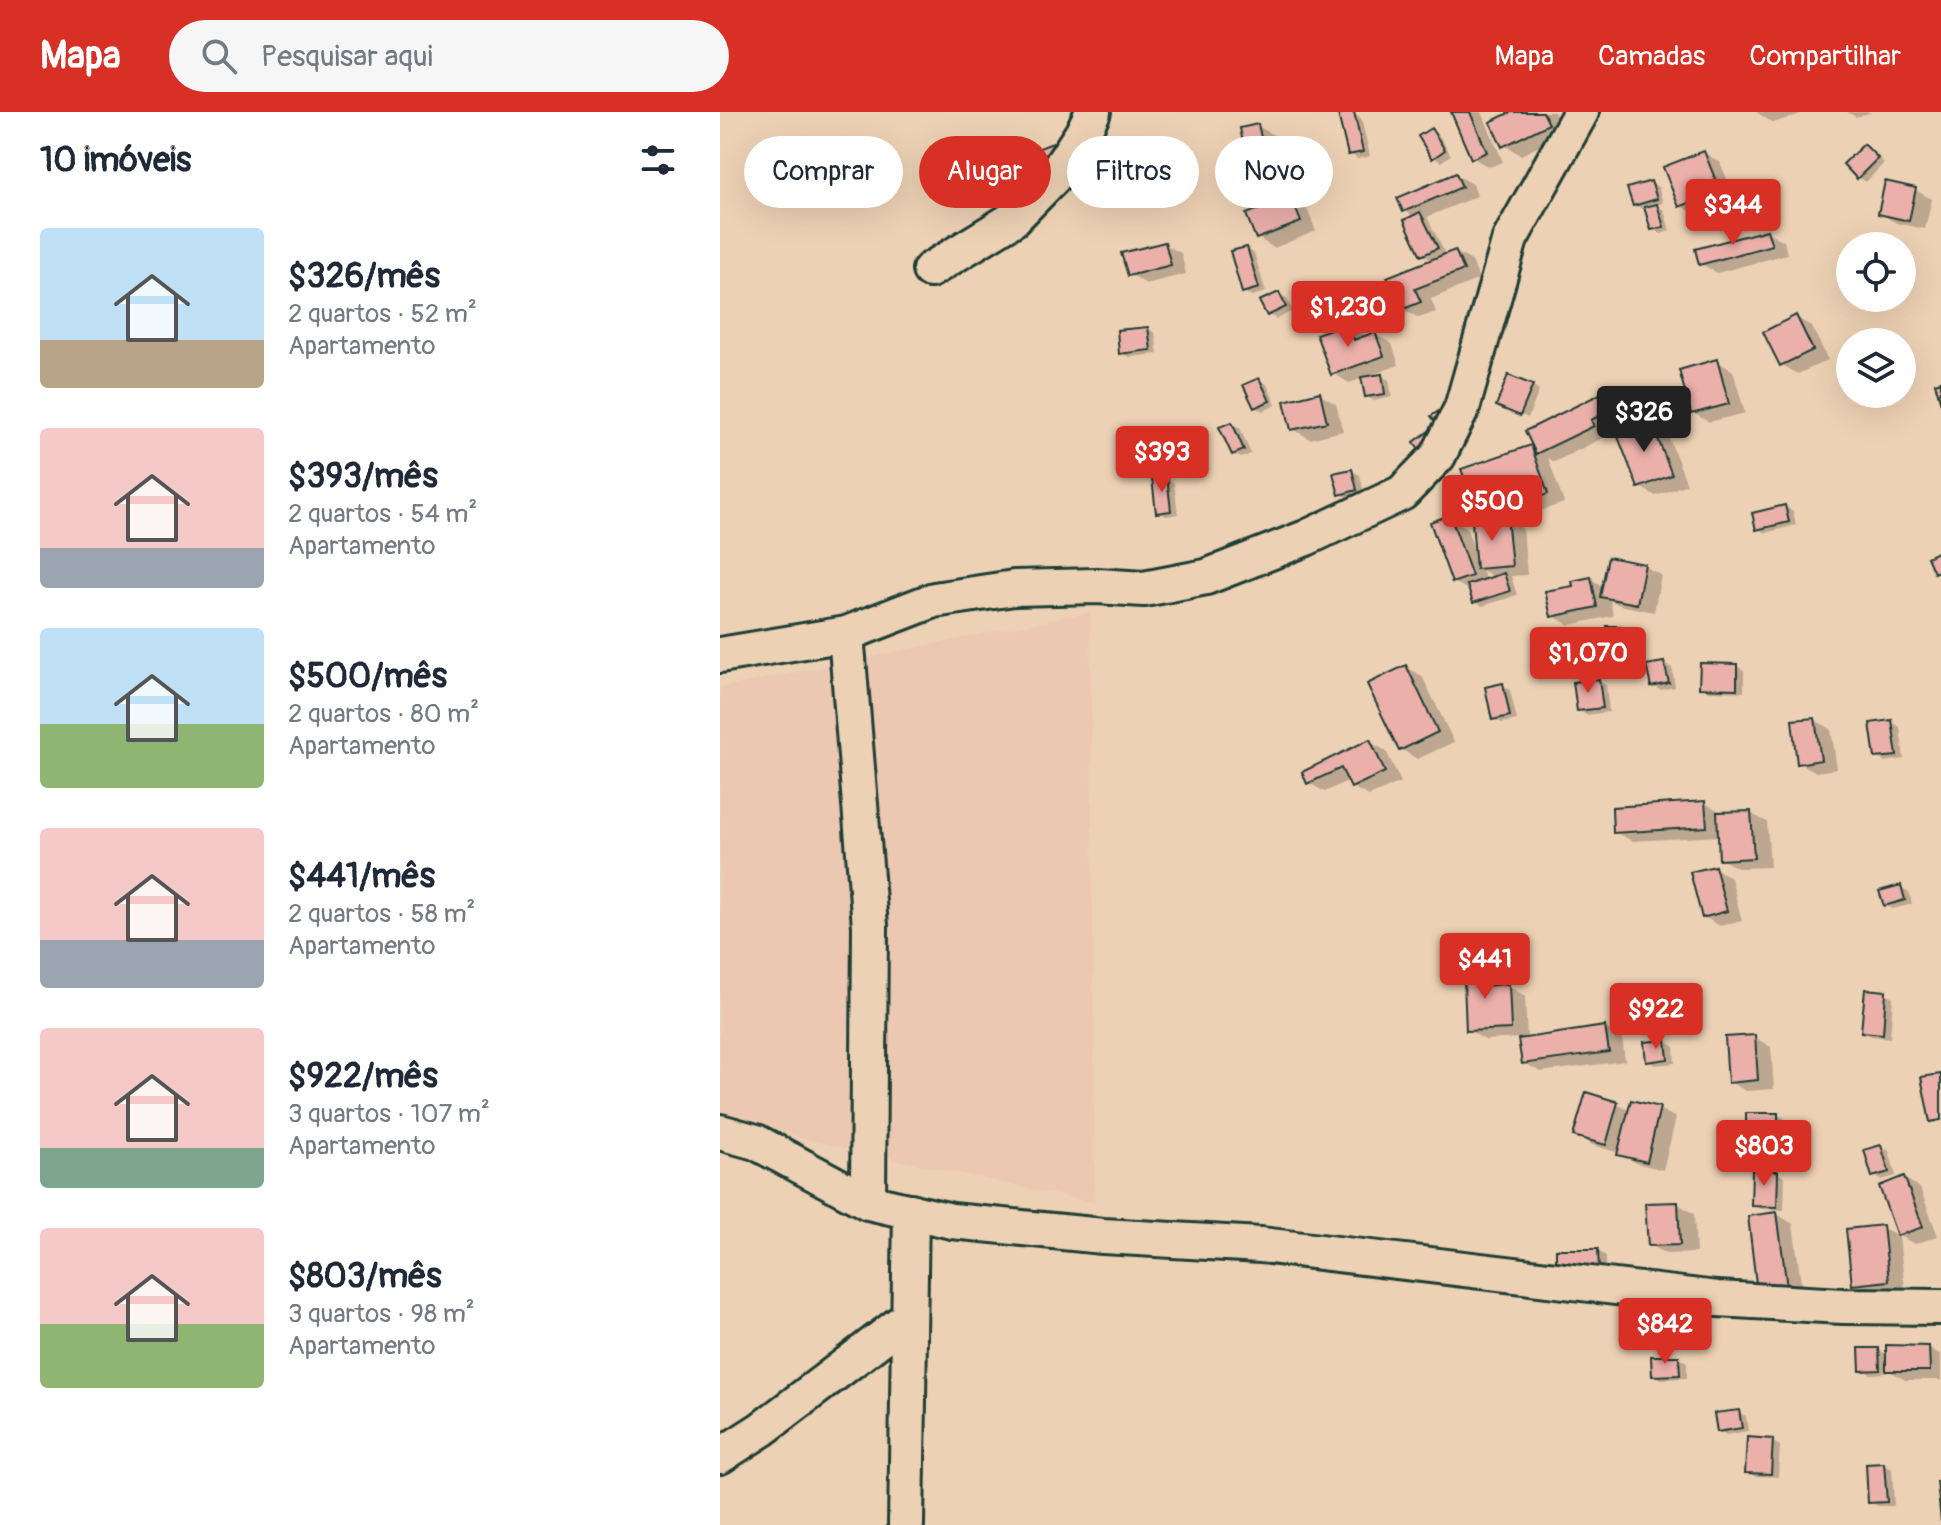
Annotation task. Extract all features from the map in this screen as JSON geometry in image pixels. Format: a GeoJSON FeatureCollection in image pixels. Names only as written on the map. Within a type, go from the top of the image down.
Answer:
{"type":"FeatureCollection","features":[{"type":"Feature","properties":{"kind":"street"},"geometry":{"type":"LineString","coordinates":[[930,270],[1013,219],[1053,178],[1082,134],[1092,112]]}},
{"type":"Feature","properties":{"kind":"street"},"geometry":{"type":"LineString","coordinates":[[720,655],[846,634],[934,600],[1014,588],[1097,586],[1144,589],[1206,577],[1306,538],[1402,493],[1438,456],[1462,408],[1510,239],[1581,112]]}},
{"type":"Feature","properties":{"kind":"street"},"geometry":{"type":"LineString","coordinates":[[846,634],[870,926],[868,1202]]}},
{"type":"Feature","properties":{"kind":"street"},"geometry":{"type":"LineString","coordinates":[[720,1132],[756,1142],[868,1202],[952,1221],[1088,1235],[1261,1245],[1717,1299],[1843,1306],[1941,1307]]}},
{"type":"Feature","properties":{"kind":"street"},"geometry":{"type":"LineString","coordinates":[[906,1525],[911,1211]]}},
{"type":"Feature","properties":{"kind":"street"},"geometry":{"type":"LineString","coordinates":[[720,1456],[762,1429],[909,1317]]}},
{"type":"Feature","properties":{"kind":"shaded area"},"geometry":{"type":"Polygon","coordinates":[[[1090,612],[1095,1203],[804,1139],[720,1111],[720,688],[1090,612]]]}},
{"type":"Feature","properties":{"kind":"building"},"geometry":{"type":"Polygon","coordinates":[[[1354,112],[1363,152],[1348,155],[1338,114],[1354,112]]]}},
{"type":"Feature","properties":{"kind":"building"},"geometry":{"type":"Polygon","coordinates":[[[1451,112],[1470,112],[1487,152],[1471,159],[1451,112]]]}},
{"type":"Feature","properties":{"kind":"building"},"geometry":{"type":"Polygon","coordinates":[[[1511,112],[1543,112],[1549,124],[1502,147],[1490,122],[1511,112]]]}},
{"type":"Feature","properties":{"kind":"building"},"geometry":{"type":"Polygon","coordinates":[[[1258,124],[1261,136],[1242,136],[1240,128],[1258,124]]]}},
{"type":"Feature","properties":{"kind":"building"},"geometry":{"type":"Polygon","coordinates":[[[1431,128],[1445,150],[1432,159],[1418,136],[1431,128]]]}},
{"type":"Feature","properties":{"kind":"building"},"geometry":{"type":"Polygon","coordinates":[[[1055,142],[1064,167],[1051,171],[1051,144],[1055,142]]]}},
{"type":"Feature","properties":{"kind":"building"},"geometry":{"type":"Polygon","coordinates":[[[1864,144],[1878,158],[1857,179],[1843,164],[1864,144]]]}},
{"type":"Feature","properties":{"kind":"building"},"geometry":{"type":"Polygon","coordinates":[[[1704,151],[1720,191],[1679,207],[1663,167],[1704,151]]]}},
{"type":"Feature","properties":{"kind":"building"},"geometry":{"type":"Polygon","coordinates":[[[1456,173],[1462,187],[1403,212],[1397,198],[1456,173]]]}},
{"type":"Feature","properties":{"kind":"building"},"geometry":{"type":"Polygon","coordinates":[[[1651,181],[1657,199],[1633,206],[1627,188],[1651,181]]]}},
{"type":"Feature","properties":{"kind":"building"},"geometry":{"type":"Polygon","coordinates":[[[1885,181],[1916,188],[1909,221],[1878,214],[1885,181]]]}},
{"type":"Feature","properties":{"kind":"building"},"geometry":{"type":"Polygon","coordinates":[[[1657,204],[1664,227],[1651,230],[1644,207],[1657,204]]]}},
{"type":"Feature","properties":{"kind":"building"},"geometry":{"type":"Polygon","coordinates":[[[1262,208],[1295,208],[1301,222],[1256,239],[1246,214],[1262,208]]]}},
{"type":"Feature","properties":{"kind":"building"},"geometry":{"type":"Polygon","coordinates":[[[1420,212],[1438,248],[1421,256],[1404,220],[1420,212]]]}},
{"type":"Feature","properties":{"kind":"building"},"geometry":{"type":"Polygon","coordinates":[[[1767,230],[1772,245],[1699,265],[1695,249],[1767,230]]]}},
{"type":"Feature","properties":{"kind":"building"},"geometry":{"type":"Polygon","coordinates":[[[1165,242],[1171,265],[1128,276],[1121,253],[1165,242]]]}},
{"type":"Feature","properties":{"kind":"building"},"geometry":{"type":"Polygon","coordinates":[[[1247,247],[1259,288],[1242,293],[1230,251],[1247,247]]]}},
{"type":"Feature","properties":{"kind":"building"},"geometry":{"type":"Polygon","coordinates":[[[1455,250],[1464,270],[1415,289],[1421,302],[1401,310],[1387,277],[1455,250]]]}},
{"type":"Feature","properties":{"kind":"building"},"geometry":{"type":"Polygon","coordinates":[[[1279,292],[1286,307],[1267,316],[1259,301],[1279,292]]]}},
{"type":"Feature","properties":{"kind":"building"},"geometry":{"type":"Polygon","coordinates":[[[1796,315],[1813,350],[1780,366],[1763,332],[1796,315]]]}},
{"type":"Feature","properties":{"kind":"building"},"geometry":{"type":"Polygon","coordinates":[[[1348,323],[1354,340],[1375,332],[1384,356],[1331,375],[1316,334],[1348,323]]]}},
{"type":"Feature","properties":{"kind":"building"},"geometry":{"type":"Polygon","coordinates":[[[1148,327],[1151,350],[1119,354],[1117,330],[1148,327]]]}},
{"type":"Feature","properties":{"kind":"building"},"geometry":{"type":"Polygon","coordinates":[[[1717,359],[1729,404],[1691,414],[1679,370],[1717,359]]]}},
{"type":"Feature","properties":{"kind":"building"},"geometry":{"type":"Polygon","coordinates":[[[1382,374],[1385,394],[1365,397],[1361,377],[1382,374]]]}},
{"type":"Feature","properties":{"kind":"building"},"geometry":{"type":"Polygon","coordinates":[[[1508,375],[1533,385],[1520,416],[1496,406],[1508,375]]]}},
{"type":"Feature","properties":{"kind":"building"},"geometry":{"type":"Polygon","coordinates":[[[1259,378],[1270,401],[1254,408],[1243,385],[1259,378]]]}},
{"type":"Feature","properties":{"kind":"building"},"geometry":{"type":"Polygon","coordinates":[[[1941,381],[1941,404],[1935,383],[1941,381]]]}},
{"type":"Feature","properties":{"kind":"building"},"geometry":{"type":"Polygon","coordinates":[[[1614,387],[1623,404],[1591,420],[1594,426],[1536,454],[1525,431],[1614,387]]]}},
{"type":"Feature","properties":{"kind":"building"},"geometry":{"type":"Polygon","coordinates":[[[1320,392],[1327,422],[1291,430],[1284,401],[1320,392]]]}},
{"type":"Feature","properties":{"kind":"building"},"geometry":{"type":"Polygon","coordinates":[[[1448,405],[1422,453],[1414,442],[1437,425],[1431,416],[1448,405]]]}},
{"type":"Feature","properties":{"kind":"building"},"geometry":{"type":"Polygon","coordinates":[[[1651,421],[1672,475],[1638,488],[1617,434],[1651,421]]]}},
{"type":"Feature","properties":{"kind":"building"},"geometry":{"type":"Polygon","coordinates":[[[1232,422],[1244,450],[1232,455],[1219,427],[1232,422]]]}},
{"type":"Feature","properties":{"kind":"building"},"geometry":{"type":"Polygon","coordinates":[[[1531,445],[1548,494],[1516,505],[1505,474],[1468,487],[1461,469],[1531,445]]]}},
{"type":"Feature","properties":{"kind":"building"},"geometry":{"type":"Polygon","coordinates":[[[1352,469],[1357,490],[1339,495],[1333,473],[1352,469]]]}},
{"type":"Feature","properties":{"kind":"building"},"geometry":{"type":"Polygon","coordinates":[[[1167,476],[1171,511],[1156,513],[1152,478],[1167,476]]]}},
{"type":"Feature","properties":{"kind":"building"},"geometry":{"type":"Polygon","coordinates":[[[1785,505],[1789,522],[1756,530],[1752,513],[1785,505]]]}},
{"type":"Feature","properties":{"kind":"building"},"geometry":{"type":"Polygon","coordinates":[[[1450,515],[1472,576],[1452,583],[1430,522],[1450,515]]]}},
{"type":"Feature","properties":{"kind":"building"},"geometry":{"type":"Polygon","coordinates":[[[1507,517],[1512,566],[1476,569],[1472,521],[1507,517]]]}},
{"type":"Feature","properties":{"kind":"building"},"geometry":{"type":"Polygon","coordinates":[[[1941,550],[1941,570],[1934,573],[1927,557],[1941,550]]]}},
{"type":"Feature","properties":{"kind":"building"},"geometry":{"type":"Polygon","coordinates":[[[1608,557],[1645,564],[1637,604],[1600,597],[1608,557]]]}},
{"type":"Feature","properties":{"kind":"building"},"geometry":{"type":"Polygon","coordinates":[[[1504,573],[1510,591],[1473,603],[1467,585],[1504,573]]]}},
{"type":"Feature","properties":{"kind":"building"},"geometry":{"type":"Polygon","coordinates":[[[1591,577],[1597,607],[1551,617],[1545,591],[1573,586],[1572,581],[1591,577]]]}},
{"type":"Feature","properties":{"kind":"building"},"geometry":{"type":"Polygon","coordinates":[[[1607,626],[1621,626],[1624,675],[1611,676],[1607,626]]]}},
{"type":"Feature","properties":{"kind":"building"},"geometry":{"type":"Polygon","coordinates":[[[1664,662],[1669,683],[1651,687],[1646,665],[1664,662]]]}},
{"type":"Feature","properties":{"kind":"building"},"geometry":{"type":"Polygon","coordinates":[[[1700,663],[1737,664],[1737,689],[1699,688],[1700,663]]]}},
{"type":"Feature","properties":{"kind":"building"},"geometry":{"type":"Polygon","coordinates":[[[1406,665],[1438,732],[1399,751],[1367,684],[1406,665]]]}},
{"type":"Feature","properties":{"kind":"building"},"geometry":{"type":"Polygon","coordinates":[[[1599,679],[1603,708],[1577,711],[1573,682],[1599,679]]]}},
{"type":"Feature","properties":{"kind":"building"},"geometry":{"type":"Polygon","coordinates":[[[1503,683],[1510,716],[1492,720],[1485,687],[1503,683]]]}},
{"type":"Feature","properties":{"kind":"building"},"geometry":{"type":"Polygon","coordinates":[[[1815,718],[1821,760],[1797,764],[1792,720],[1815,718]]]}},
{"type":"Feature","properties":{"kind":"building"},"geometry":{"type":"Polygon","coordinates":[[[1892,720],[1897,756],[1875,758],[1870,723],[1892,720]]]}},
{"type":"Feature","properties":{"kind":"building"},"geometry":{"type":"Polygon","coordinates":[[[1370,739],[1385,772],[1351,788],[1341,768],[1307,784],[1302,772],[1370,739]]]}},
{"type":"Feature","properties":{"kind":"building"},"geometry":{"type":"Polygon","coordinates":[[[1705,801],[1707,827],[1613,833],[1612,807],[1705,801]]]}},
{"type":"Feature","properties":{"kind":"building"},"geometry":{"type":"Polygon","coordinates":[[[1751,811],[1754,858],[1719,860],[1717,812],[1751,811]]]}},
{"type":"Feature","properties":{"kind":"building"},"geometry":{"type":"Polygon","coordinates":[[[1715,866],[1727,911],[1702,918],[1690,872],[1715,866]]]}},
{"type":"Feature","properties":{"kind":"building"},"geometry":{"type":"Polygon","coordinates":[[[1901,885],[1905,900],[1884,906],[1879,891],[1901,885]]]}},
{"type":"Feature","properties":{"kind":"building"},"geometry":{"type":"Polygon","coordinates":[[[1463,957],[1480,957],[1481,986],[1509,984],[1511,1029],[1466,1031],[1463,957]]]}},
{"type":"Feature","properties":{"kind":"building"},"geometry":{"type":"Polygon","coordinates":[[[1865,989],[1886,991],[1883,1034],[1861,1032],[1865,989]]]}},
{"type":"Feature","properties":{"kind":"building"},"geometry":{"type":"Polygon","coordinates":[[[1605,1026],[1609,1052],[1522,1064],[1518,1039],[1605,1026]]]}},
{"type":"Feature","properties":{"kind":"building"},"geometry":{"type":"Polygon","coordinates":[[[1755,1035],[1758,1080],[1728,1083],[1725,1037],[1755,1035]]]}},
{"type":"Feature","properties":{"kind":"building"},"geometry":{"type":"Polygon","coordinates":[[[1666,1040],[1668,1059],[1646,1062],[1644,1042],[1666,1040]]]}},
{"type":"Feature","properties":{"kind":"building"},"geometry":{"type":"Polygon","coordinates":[[[1941,1074],[1941,1120],[1930,1122],[1921,1077],[1941,1074]]]}},
{"type":"Feature","properties":{"kind":"building"},"geometry":{"type":"Polygon","coordinates":[[[1586,1092],[1618,1102],[1606,1145],[1573,1136],[1586,1092]]]}},
{"type":"Feature","properties":{"kind":"building"},"geometry":{"type":"Polygon","coordinates":[[[1631,1100],[1660,1107],[1647,1162],[1617,1155],[1631,1100]]]}},
{"type":"Feature","properties":{"kind":"building"},"geometry":{"type":"Polygon","coordinates":[[[1746,1113],[1778,1113],[1778,1139],[1746,1139],[1746,1113]]]}},
{"type":"Feature","properties":{"kind":"building"},"geometry":{"type":"Polygon","coordinates":[[[1881,1145],[1889,1172],[1872,1177],[1864,1150],[1881,1145]]]}},
{"type":"Feature","properties":{"kind":"building"},"geometry":{"type":"Polygon","coordinates":[[[1752,1170],[1778,1171],[1777,1207],[1751,1206],[1752,1170]]]}},
{"type":"Feature","properties":{"kind":"building"},"geometry":{"type":"Polygon","coordinates":[[[1904,1176],[1923,1227],[1897,1236],[1879,1186],[1904,1176]]]}},
{"type":"Feature","properties":{"kind":"building"},"geometry":{"type":"Polygon","coordinates":[[[1678,1202],[1680,1245],[1648,1246],[1645,1203],[1678,1202]]]}},
{"type":"Feature","properties":{"kind":"building"},"geometry":{"type":"Polygon","coordinates":[[[1777,1212],[1787,1288],[1757,1292],[1748,1216],[1777,1212]]]}},
{"type":"Feature","properties":{"kind":"building"},"geometry":{"type":"Polygon","coordinates":[[[1883,1225],[1889,1281],[1852,1285],[1846,1229],[1883,1225]]]}},
{"type":"Feature","properties":{"kind":"building"},"geometry":{"type":"Polygon","coordinates":[[[1556,1249],[1598,1249],[1599,1271],[1556,1270],[1556,1249]]]}},
{"type":"Feature","properties":{"kind":"building"},"geometry":{"type":"Polygon","coordinates":[[[1886,1345],[1929,1346],[1930,1371],[1886,1371],[1886,1345]]]}},
{"type":"Feature","properties":{"kind":"building"},"geometry":{"type":"Polygon","coordinates":[[[1859,1348],[1879,1348],[1880,1370],[1860,1371],[1859,1348]]]}},
{"type":"Feature","properties":{"kind":"building"},"geometry":{"type":"Polygon","coordinates":[[[1651,1356],[1679,1356],[1680,1375],[1652,1376],[1651,1356]]]}},
{"type":"Feature","properties":{"kind":"building"},"geometry":{"type":"Polygon","coordinates":[[[1739,1410],[1742,1428],[1717,1432],[1714,1413],[1739,1410]]]}},
{"type":"Feature","properties":{"kind":"building"},"geometry":{"type":"Polygon","coordinates":[[[1747,1437],[1773,1439],[1771,1474],[1745,1473],[1747,1437]]]}},
{"type":"Feature","properties":{"kind":"building"},"geometry":{"type":"Polygon","coordinates":[[[1884,1463],[1887,1502],[1868,1503],[1866,1464],[1884,1463]]]}},
{"type":"Feature","properties":{"kind":"building"},"geometry":{"type":"Polygon","coordinates":[[[1937,1482],[1941,1482],[1941,1522],[1937,1482]]]}}]}
